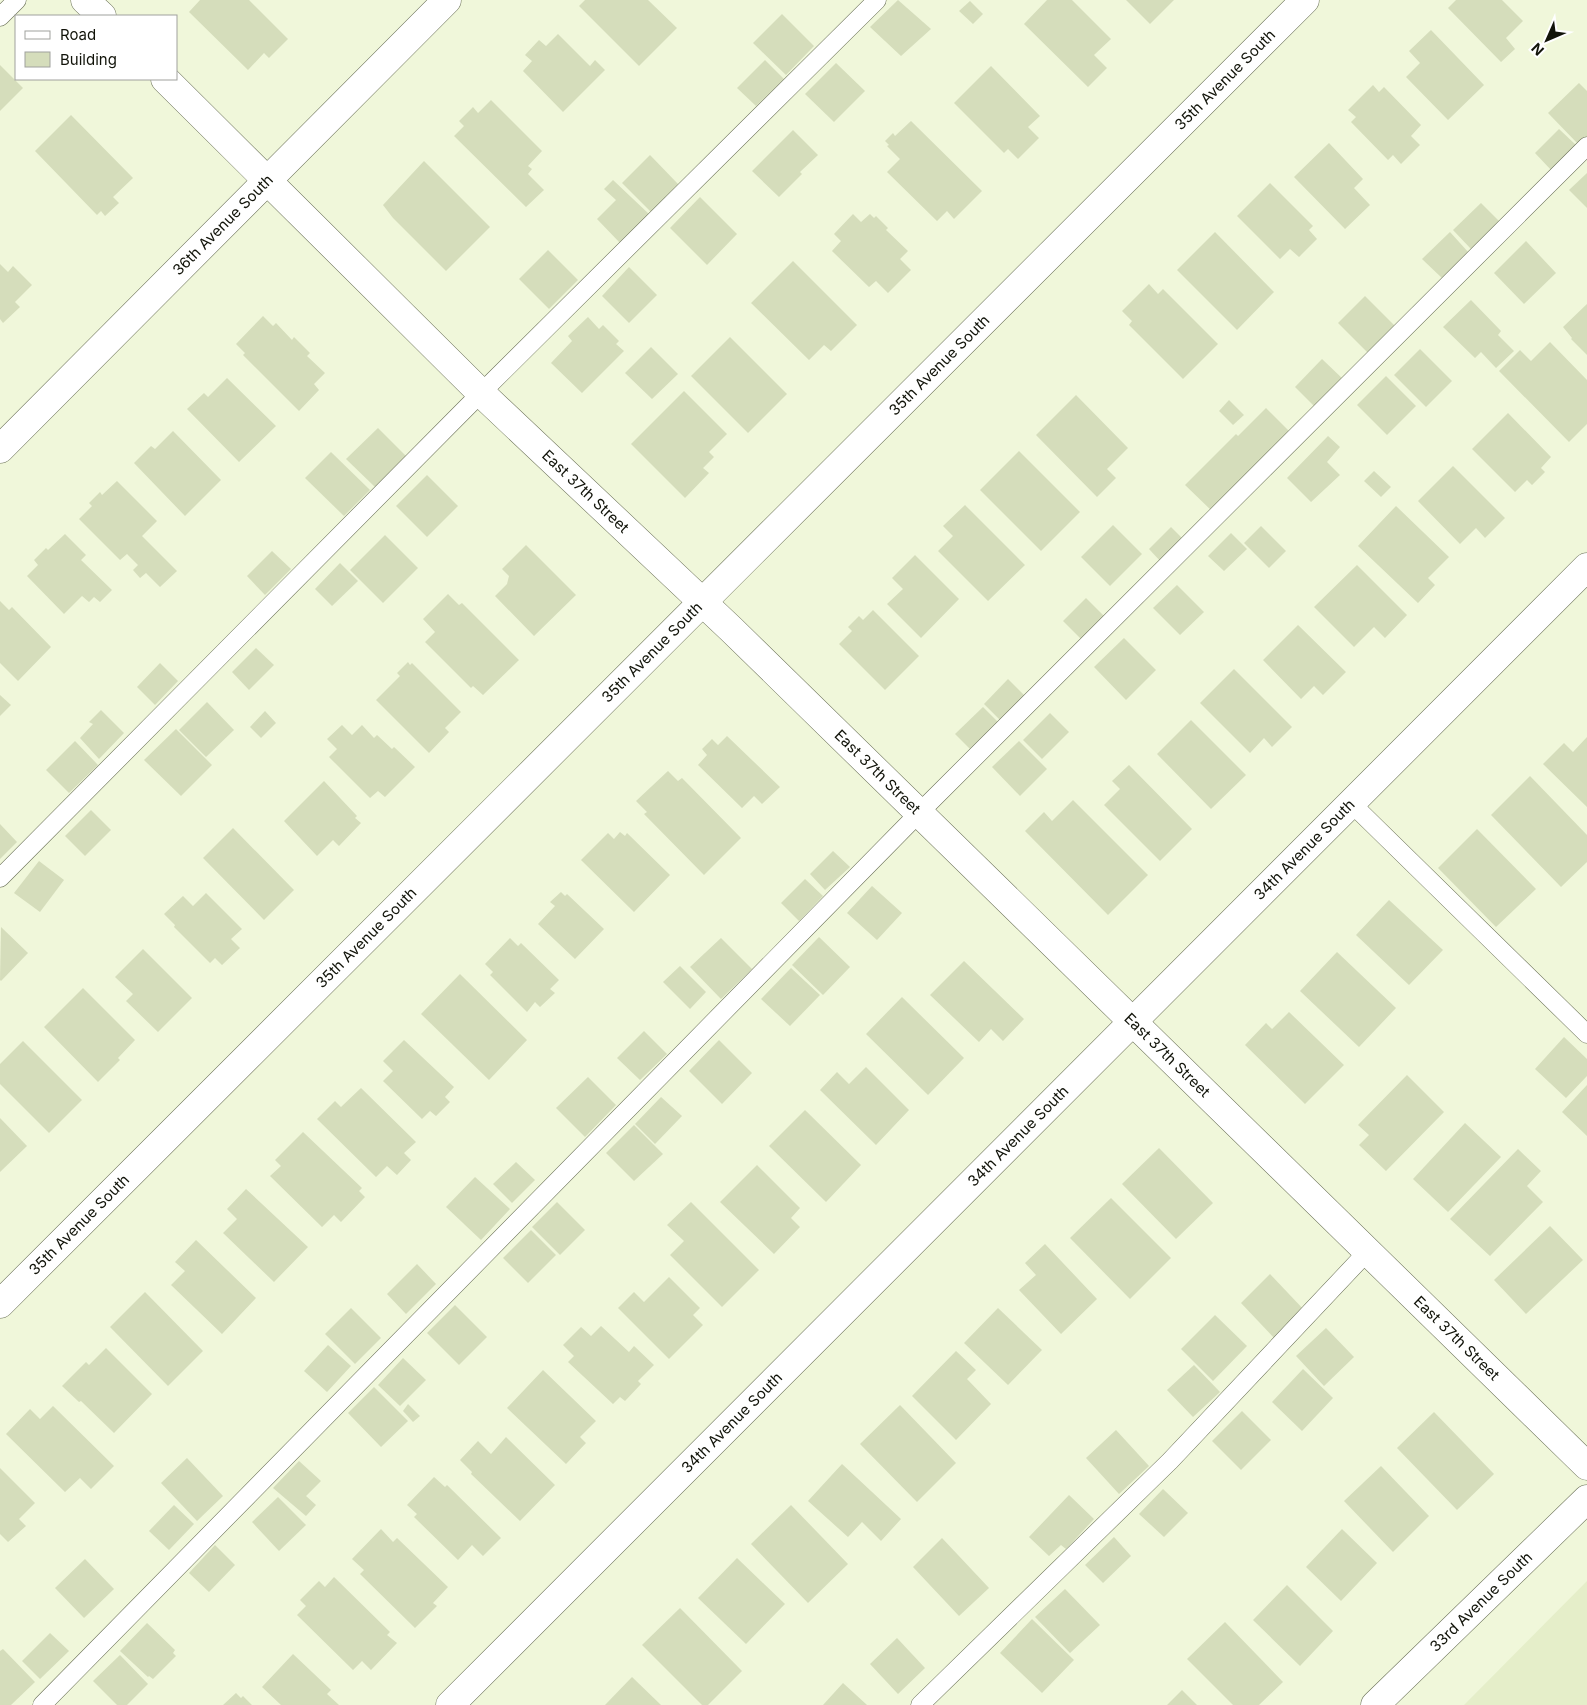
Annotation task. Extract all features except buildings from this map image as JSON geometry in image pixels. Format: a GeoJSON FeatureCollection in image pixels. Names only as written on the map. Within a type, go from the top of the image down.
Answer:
{"type":"FeatureCollection","features":[{"type":"Feature","properties":{"kind":"street"},"geometry":{"type":"LineString","coordinates":[[85,0],[101,15]]}},
{"type":"Feature","properties":{"kind":"street","name":"36th Avenue South"},"geometry":{"type":"LineString","coordinates":[[0,449],[447,0]]}},
{"type":"Feature","properties":{"kind":"street","name":"35th Avenue South"},"geometry":{"type":"LineString","coordinates":[[0,1304],[1305,0]]}},
{"type":"Feature","properties":{"kind":"street","name":"East 37th Street"},"geometry":{"type":"LineString","coordinates":[[166,80],[481,393],[703,602],[1587,1464]]}},
{"type":"Feature","properties":{"kind":"street","name":"34th Avenue South"},"geometry":{"type":"LineString","coordinates":[[450,1705],[1587,567]]}},
{"type":"Feature","properties":{"kind":"street","name":"33rd Avenue South"},"geometry":{"type":"LineString","coordinates":[[1382,1702],[1587,1499]]}},
{"type":"Feature","properties":{"kind":"lane"},"geometry":{"type":"LineString","coordinates":[[0,17],[17,0]]}},
{"type":"Feature","properties":{"kind":"lane"},"geometry":{"type":"LineString","coordinates":[[0,878],[481,393],[877,0]]}},
{"type":"Feature","properties":{"kind":"lane"},"geometry":{"type":"LineString","coordinates":[[42,1705],[919,814],[1587,146]]}},
{"type":"Feature","properties":{"kind":"lane"},"geometry":{"type":"LineString","coordinates":[[1351,803],[1587,1034]]}},
{"type":"Feature","properties":{"kind":"lane"},"geometry":{"type":"LineString","coordinates":[[920,1705],[1170,1461],[1368,1251]]}},
{"type":"Feature","properties":{"kind":"shaded area"},"geometry":{"type":"Polygon","coordinates":[[[1587,1581],[1587,1705],[1464,1705],[1587,1581]]]}}]}
